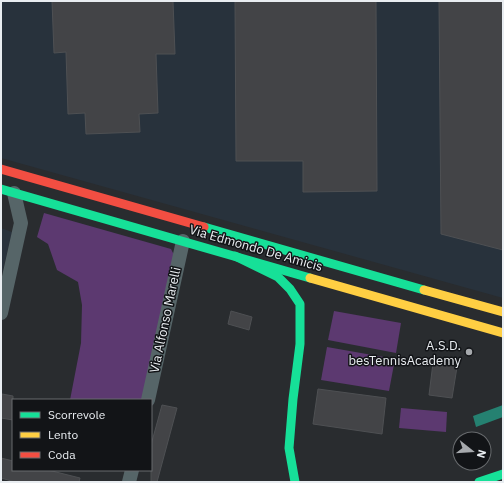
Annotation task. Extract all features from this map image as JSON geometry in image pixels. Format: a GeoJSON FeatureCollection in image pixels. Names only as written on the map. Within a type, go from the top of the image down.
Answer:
{"type":"FeatureCollection","features":[{"type":"Feature","properties":{"kind":"main road","name":"Via Edmondo De Amicis"},"geometry":{"type":"LineString","coordinates":[[1,169],[503,312]]}},
{"type":"Feature","properties":{"kind":"main road","name":"Via Edmondo De Amicis"},"geometry":{"type":"LineString","coordinates":[[7,191],[503,333]]}},
{"type":"Feature","properties":{"kind":"main road"},"geometry":{"type":"LineString","coordinates":[[235,256],[278,277],[290,289],[300,304],[300,344],[292,399],[289,448],[296,482]]}},
{"type":"Feature","properties":{"kind":"main road"},"geometry":{"type":"LineString","coordinates":[[478,482],[503,474]]}},
{"type":"Feature","properties":{"kind":"street"},"geometry":{"type":"LineString","coordinates":[[1,313],[21,223],[7,191]]}},
{"type":"Feature","properties":{"kind":"street","name":"Via Alfonso Marelli"},"geometry":{"type":"LineString","coordinates":[[148,399],[183,241]]}},
{"type":"Feature","properties":{"kind":"street"},"geometry":{"type":"LineString","coordinates":[[130,482],[132,471]]}},
{"type":"Feature","properties":{"kind":"shaded area"},"geometry":{"type":"Polygon","coordinates":[[[1,1],[503,1],[503,298],[1,158],[1,1]]]}},
{"type":"Feature","properties":{"kind":"shaded area"},"geometry":{"type":"Polygon","coordinates":[[[44,213],[171,249],[174,255],[144,399],[70,399],[81,343],[82,305],[78,282],[57,270],[48,244],[37,237],[44,213]]]}},
{"type":"Feature","properties":{"kind":"shaded area"},"geometry":{"type":"Polygon","coordinates":[[[1,228],[12,232],[1,278],[1,228]]]}},
{"type":"Feature","properties":{"kind":"shaded area"},"geometry":{"type":"Polygon","coordinates":[[[334,311],[401,323],[396,353],[328,340],[334,311]]]}},
{"type":"Feature","properties":{"kind":"shaded area"},"geometry":{"type":"Polygon","coordinates":[[[327,347],[395,359],[389,391],[321,380],[327,347]]]}},
{"type":"Feature","properties":{"kind":"shaded area"},"geometry":{"type":"Polygon","coordinates":[[[503,405],[503,417],[476,427],[473,416],[503,405]]]}},
{"type":"Feature","properties":{"kind":"shaded area"},"geometry":{"type":"Polygon","coordinates":[[[401,408],[447,412],[446,432],[399,428],[401,408]]]}},
{"type":"Feature","properties":{"kind":"building"},"geometry":{"type":"Polygon","coordinates":[[[52,1],[173,1],[175,54],[156,54],[158,113],[139,114],[140,132],[86,134],[85,113],[68,114],[66,52],[54,53],[52,1]]]}},
{"type":"Feature","properties":{"kind":"building"},"geometry":{"type":"Polygon","coordinates":[[[235,1],[376,1],[377,191],[303,192],[303,161],[236,161],[235,1]]]}},
{"type":"Feature","properties":{"kind":"building"},"geometry":{"type":"Polygon","coordinates":[[[439,1],[503,1],[503,250],[441,234],[439,1]]]}},
{"type":"Feature","properties":{"kind":"building"},"geometry":{"type":"Polygon","coordinates":[[[231,311],[252,317],[249,330],[228,324],[231,311]]]}},
{"type":"Feature","properties":{"kind":"building"},"geometry":{"type":"Polygon","coordinates":[[[433,363],[457,367],[452,398],[429,395],[433,363]]]}},
{"type":"Feature","properties":{"kind":"building"},"geometry":{"type":"Polygon","coordinates":[[[318,389],[386,398],[382,434],[313,424],[318,389]]]}},
{"type":"Feature","properties":{"kind":"building"},"geometry":{"type":"Polygon","coordinates":[[[2,394],[13,396],[12,420],[1,418],[2,394]]]}},
{"type":"Feature","properties":{"kind":"building"},"geometry":{"type":"Polygon","coordinates":[[[162,405],[177,408],[157,482],[151,482],[152,441],[162,405]]]}},
{"type":"Feature","properties":{"kind":"building"},"geometry":{"type":"Polygon","coordinates":[[[1,458],[12,461],[12,471],[52,471],[80,478],[79,482],[15,482],[1,478],[1,458]]]}},
{"type":"Feature","properties":{"kind":"traffic: fast"},"geometry":{"type":"LineString","coordinates":[[1,189],[310,278]]}},
{"type":"Feature","properties":{"kind":"traffic: fast"},"geometry":{"type":"LineString","coordinates":[[204,227],[424,290]]}},
{"type":"Feature","properties":{"kind":"traffic: fast"},"geometry":{"type":"LineString","coordinates":[[235,256],[278,277],[290,289],[300,304],[300,344],[289,448],[295,482]]}},
{"type":"Feature","properties":{"kind":"traffic: fast"},"geometry":{"type":"LineString","coordinates":[[479,482],[503,474]]}},
{"type":"Feature","properties":{"kind":"traffic: slow"},"geometry":{"type":"LineString","coordinates":[[310,278],[503,333]]}},
{"type":"Feature","properties":{"kind":"traffic: slow"},"geometry":{"type":"LineString","coordinates":[[424,290],[503,312]]}},
{"type":"Feature","properties":{"kind":"traffic: jam"},"geometry":{"type":"LineString","coordinates":[[1,169],[204,227]]}},
{"type":"Feature","properties":{"kind":"place","name":"A.S.D. besTennisAcademy"},"geometry":{"type":"Point","coordinates":[469,352]}}]}
